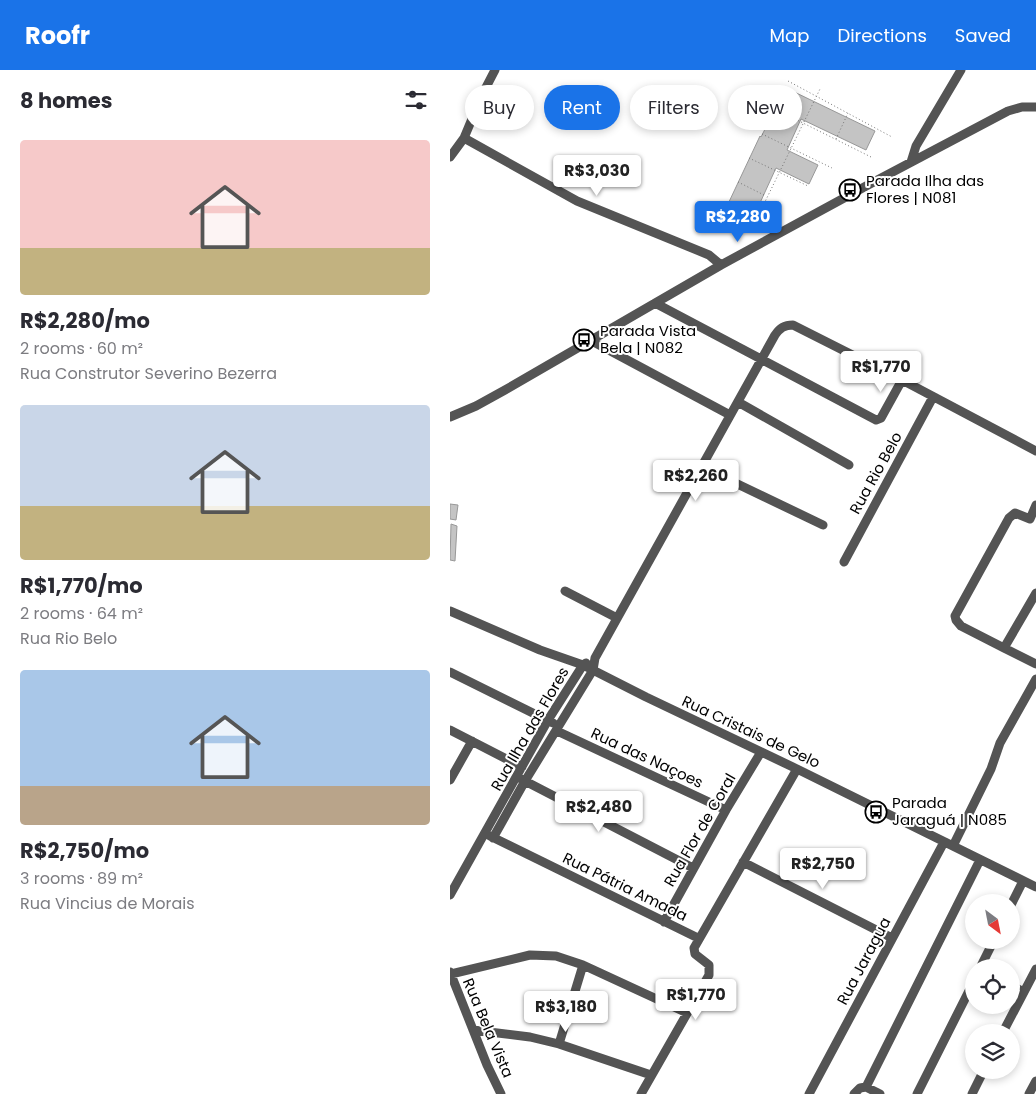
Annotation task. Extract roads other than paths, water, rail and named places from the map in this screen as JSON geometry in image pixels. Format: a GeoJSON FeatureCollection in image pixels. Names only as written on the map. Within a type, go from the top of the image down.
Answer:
{"type":"FeatureCollection","features":[{"type":"Feature","properties":{"kind":"street"},"geometry":{"type":"LineString","coordinates":[[450,157],[464,138],[482,95],[496,70]]}},
{"type":"Feature","properties":{"kind":"street"},"geometry":{"type":"LineString","coordinates":[[911,162],[916,146],[960,70]]}},
{"type":"Feature","properties":{"kind":"street"},"geometry":{"type":"LineString","coordinates":[[450,417],[505,390],[721,265],[911,162],[1008,112],[1022,107],[1036,107]]}},
{"type":"Feature","properties":{"kind":"street"},"geometry":{"type":"LineString","coordinates":[[464,138],[577,201],[709,255],[721,265]]}},
{"type":"Feature","properties":{"kind":"street"},"geometry":{"type":"LineString","coordinates":[[655,303],[760,361]]}},
{"type":"Feature","properties":{"kind":"street"},"geometry":{"type":"LineString","coordinates":[[595,658],[760,361],[780,328],[786,325],[793,326],[902,380],[1036,451]]}},
{"type":"Feature","properties":{"kind":"street"},"geometry":{"type":"LineString","coordinates":[[590,340],[730,415]]}},
{"type":"Feature","properties":{"kind":"street","name":"Rua Rio Belo"},"geometry":{"type":"LineString","coordinates":[[760,361],[876,420],[881,418],[902,380]]}},
{"type":"Feature","properties":{"kind":"street","name":"Rua Rio Belo"},"geometry":{"type":"LineString","coordinates":[[844,562],[934,397]]}},
{"type":"Feature","properties":{"kind":"street"},"geometry":{"type":"LineString","coordinates":[[738,402],[849,465]]}},
{"type":"Feature","properties":{"kind":"street"},"geometry":{"type":"LineString","coordinates":[[702,467],[823,524]]}},
{"type":"Feature","properties":{"kind":"street"},"geometry":{"type":"LineString","coordinates":[[1036,505],[1033,522],[1019,514],[1012,515],[955,616],[962,626],[1036,664]]}},
{"type":"Feature","properties":{"kind":"street"},"geometry":{"type":"LineString","coordinates":[[565,591],[617,618]]}},
{"type":"Feature","properties":{"kind":"street"},"geometry":{"type":"LineString","coordinates":[[1004,648],[1036,593]]}},
{"type":"Feature","properties":{"kind":"street","name":"Rua Cristais de Gelo"},"geometry":{"type":"LineString","coordinates":[[450,611],[540,650],[583,665],[1036,887]]}},
{"type":"Feature","properties":{"kind":"street","name":"Rua Ilha das Flores"},"geometry":{"type":"LineString","coordinates":[[520,779],[522,767],[548,720],[583,665],[595,658]]}},
{"type":"Feature","properties":{"kind":"street","name":"Rua Ilha das Flores"},"geometry":{"type":"LineString","coordinates":[[450,895],[489,836],[520,779],[558,728],[593,670],[595,658]]}},
{"type":"Feature","properties":{"kind":"street","name":"Rua das Naçoes"},"geometry":{"type":"LineString","coordinates":[[450,672],[548,720],[558,728],[726,810]]}},
{"type":"Feature","properties":{"kind":"street"},"geometry":{"type":"LineString","coordinates":[[953,846],[991,769],[1000,743],[1036,679]]}},
{"type":"Feature","properties":{"kind":"street"},"geometry":{"type":"LineString","coordinates":[[450,730],[522,767]]}},
{"type":"Feature","properties":{"kind":"street"},"geometry":{"type":"LineString","coordinates":[[450,780],[472,741]]}},
{"type":"Feature","properties":{"kind":"street","name":"Rua Flor de Coral"},"geometry":{"type":"LineString","coordinates":[[664,922],[726,810],[761,752]]}},
{"type":"Feature","properties":{"kind":"street"},"geometry":{"type":"LineString","coordinates":[[641,1094],[706,981],[710,969],[707,962],[694,952],[698,938],[797,769]]}},
{"type":"Feature","properties":{"kind":"street"},"geometry":{"type":"LineString","coordinates":[[520,779],[693,868]]}},
{"type":"Feature","properties":{"kind":"street","name":"Rua Pátria Amada"},"geometry":{"type":"LineString","coordinates":[[489,836],[698,938]]}},
{"type":"Feature","properties":{"kind":"street","name":"Rua Jaragua"},"geometry":{"type":"LineString","coordinates":[[809,1094],[944,842]]}},
{"type":"Feature","properties":{"kind":"street"},"geometry":{"type":"LineString","coordinates":[[866,1087],[980,860]]}},
{"type":"Feature","properties":{"kind":"street"},"geometry":{"type":"LineString","coordinates":[[743,862],[892,938]]}},
{"type":"Feature","properties":{"kind":"street"},"geometry":{"type":"LineString","coordinates":[[1016,894],[1023,881]]}},
{"type":"Feature","properties":{"kind":"street"},"geometry":{"type":"LineString","coordinates":[[450,973],[530,955],[544,954],[556,956],[583,965],[687,1013]]}},
{"type":"Feature","properties":{"kind":"street"},"geometry":{"type":"LineString","coordinates":[[560,1044],[583,965]]}},
{"type":"Feature","properties":{"kind":"street"},"geometry":{"type":"LineString","coordinates":[[1007,1024],[1036,969]]}},
{"type":"Feature","properties":{"kind":"street","name":"Rua Bela Vista"},"geometry":{"type":"LineString","coordinates":[[450,973],[487,1065],[501,1094]]}},
{"type":"Feature","properties":{"kind":"street"},"geometry":{"type":"LineString","coordinates":[[917,1094],[965,998]]}},
{"type":"Feature","properties":{"kind":"street"},"geometry":{"type":"LineString","coordinates":[[473,1030],[504,1033],[560,1044],[651,1075]]}},
{"type":"Feature","properties":{"kind":"street"},"geometry":{"type":"LineString","coordinates":[[972,1094],[980,1079]]}},
{"type":"Feature","properties":{"kind":"street"},"geometry":{"type":"LineString","coordinates":[[1029,1094],[1036,1081]]}},
{"type":"Feature","properties":{"kind":"street"},"geometry":{"type":"LineString","coordinates":[[854,1094],[860,1088],[866,1087],[880,1094]]}},
{"type":"Feature","properties":{"kind":"lane"},"geometry":{"type":"LineString","coordinates":[[1020,988],[1025,990]]}},
{"type":"Feature","properties":{"kind":"place","name":"Parada Ilha das Flores | N081"},"geometry":{"type":"Point","coordinates":[850,190]}},
{"type":"Feature","properties":{"kind":"place","name":"Parada Vista Bela | N082"},"geometry":{"type":"Point","coordinates":[584,340]}},
{"type":"Feature","properties":{"kind":"place","name":"Parada Jaraguá | N085"},"geometry":{"type":"Point","coordinates":[876,812]}}]}
